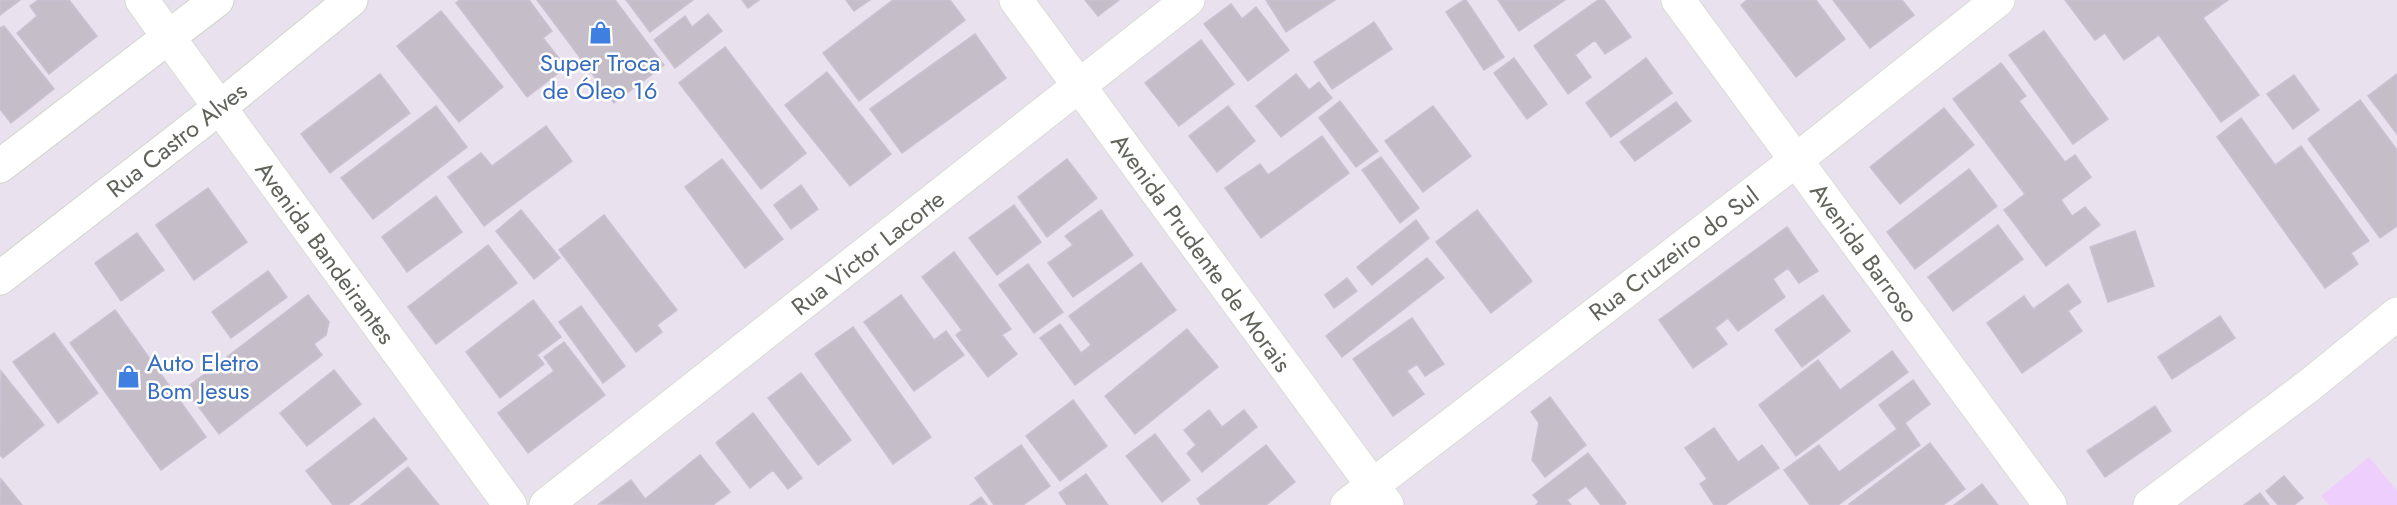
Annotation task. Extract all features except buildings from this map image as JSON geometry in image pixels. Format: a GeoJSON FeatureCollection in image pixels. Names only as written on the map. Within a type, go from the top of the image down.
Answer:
{"type":"FeatureCollection","features":[{"type":"Feature","properties":{"kind":"street","name":"Avenida Bandeirantes"},"geometry":{"type":"LineString","coordinates":[[142,0],[510,505]]}},
{"type":"Feature","properties":{"kind":"street"},"geometry":{"type":"LineString","coordinates":[[0,166],[217,0]]}},
{"type":"Feature","properties":{"kind":"street","name":"Rua Castro Alves"},"geometry":{"type":"LineString","coordinates":[[0,278],[219,108],[351,0]]}},
{"type":"Feature","properties":{"kind":"street","name":"Avenida Prudente de Morais"},"geometry":{"type":"LineString","coordinates":[[1016,0],[1380,495]]}},
{"type":"Feature","properties":{"kind":"street","name":"Rua Victor Lacorte"},"geometry":{"type":"LineString","coordinates":[[546,505],[1188,0]]}},
{"type":"Feature","properties":{"kind":"street","name":"Avenida Barroso"},"geometry":{"type":"LineString","coordinates":[[1678,0],[2050,505]]}},
{"type":"Feature","properties":{"kind":"street","name":"Rua Cruzeiro do Sul"},"geometry":{"type":"LineString","coordinates":[[1347,505],[1380,495],[1998,0]]}},
{"type":"Feature","properties":{"kind":"street"},"geometry":{"type":"LineString","coordinates":[[2150,505],[2311,384],[2397,314]]}},
{"type":"Feature","properties":{"kind":"sand"},"geometry":{"type":"Polygon","coordinates":[[[2369,457],[2397,491],[2397,505],[2329,505],[2321,496],[2369,457]]]}},
{"type":"Feature","properties":{"kind":"place","name":"Super Troca de Óleo 16"},"geometry":{"type":"Point","coordinates":[600,33]}},
{"type":"Feature","properties":{"kind":"place","name":"Auto Eletro Bom Jesus"},"geometry":{"type":"Point","coordinates":[129,377]}}]}
